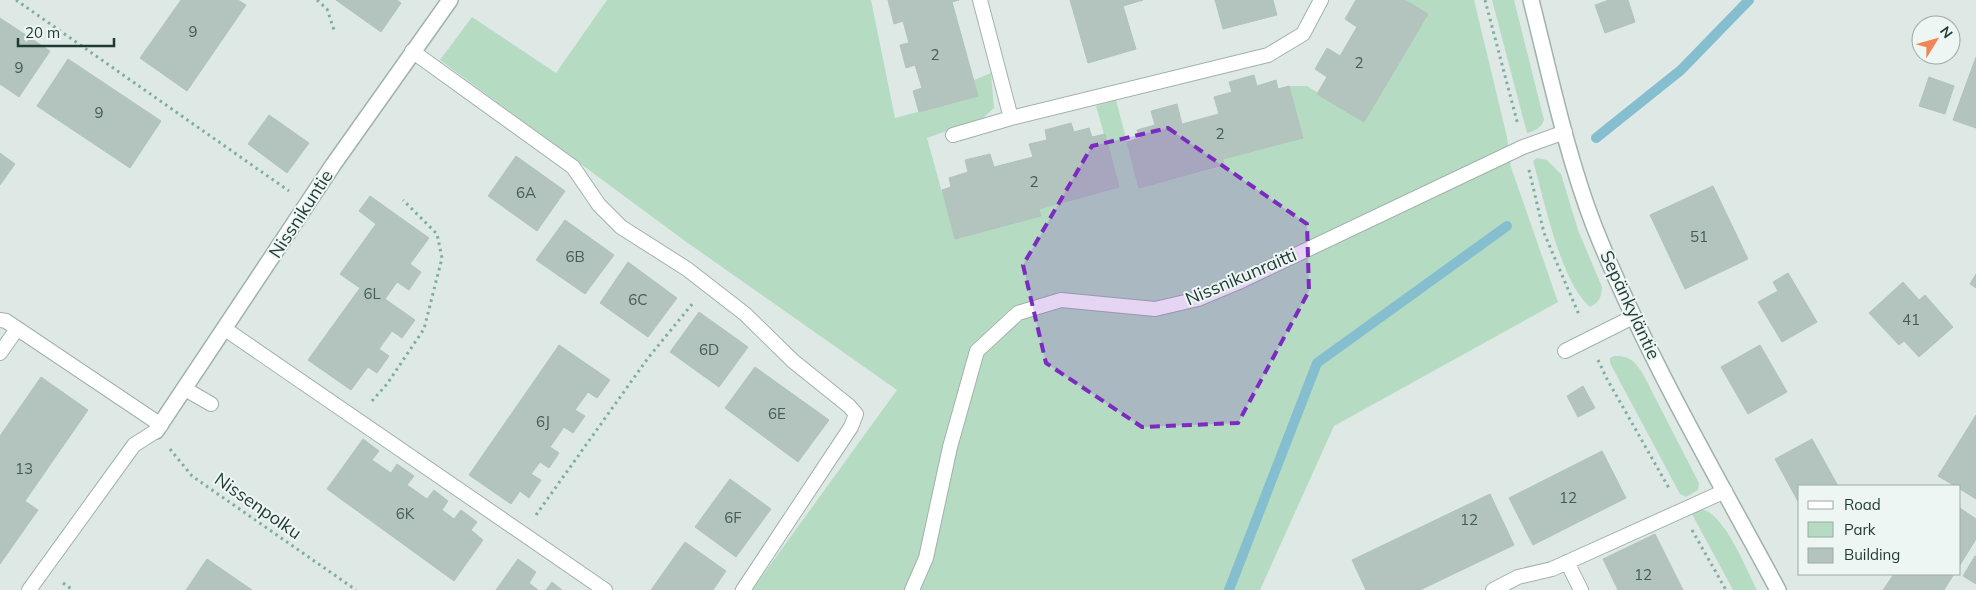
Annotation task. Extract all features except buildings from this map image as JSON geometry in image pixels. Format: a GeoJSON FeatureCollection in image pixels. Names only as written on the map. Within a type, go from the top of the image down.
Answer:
{"type":"FeatureCollection","features":[{"type":"Feature","properties":{"kind":"street","name":"Nissnikuntie"},"geometry":{"type":"LineString","coordinates":[[159,428],[307,204],[412,51],[450,0]]}},
{"type":"Feature","properties":{"kind":"street","name":"Sepänkyläntie"},"geometry":{"type":"LineString","coordinates":[[1531,0],[1566,132],[1594,225],[1633,317],[1778,590]]}},
{"type":"Feature","properties":{"kind":"lane"},"geometry":{"type":"LineString","coordinates":[[980,0],[1011,118]]}},
{"type":"Feature","properties":{"kind":"lane"},"geometry":{"type":"LineString","coordinates":[[953,135],[1011,118],[1268,55],[1303,34],[1321,0]]}},
{"type":"Feature","properties":{"kind":"lane"},"geometry":{"type":"LineString","coordinates":[[412,51],[573,166],[599,205],[621,227],[687,269],[745,314],[794,361],[850,406],[856,414],[851,428],[743,590]]}},
{"type":"Feature","properties":{"kind":"lane","name":"Nissnikunraitti"},"geometry":{"type":"LineString","coordinates":[[912,590],[926,558],[950,447],[978,351],[1018,313],[1061,300],[1155,309],[1198,299],[1249,277],[1523,147],[1566,132]]}},
{"type":"Feature","properties":{"kind":"lane"},"geometry":{"type":"LineString","coordinates":[[1566,350],[1633,317]]}},
{"type":"Feature","properties":{"kind":"lane"},"geometry":{"type":"LineString","coordinates":[[0,320],[6,320],[159,428],[134,445],[29,590]]}},
{"type":"Feature","properties":{"kind":"lane"},"geometry":{"type":"LineString","coordinates":[[0,353],[17,329]]}},
{"type":"Feature","properties":{"kind":"lane"},"geometry":{"type":"LineString","coordinates":[[225,329],[356,421],[605,590]]}},
{"type":"Feature","properties":{"kind":"lane"},"geometry":{"type":"LineString","coordinates":[[185,389],[211,404]]}},
{"type":"Feature","properties":{"kind":"lane"},"geometry":{"type":"LineString","coordinates":[[1493,590],[1518,577],[1552,569],[1725,491]]}},
{"type":"Feature","properties":{"kind":"lane"},"geometry":{"type":"LineString","coordinates":[[1567,562],[1582,590]]}},
{"type":"Feature","properties":{"kind":"path"},"geometry":{"type":"LineString","coordinates":[[16,0],[307,204]]}},
{"type":"Feature","properties":{"kind":"path"},"geometry":{"type":"LineString","coordinates":[[317,0],[327,9],[334,30]]}},
{"type":"Feature","properties":{"kind":"path"},"geometry":{"type":"LineString","coordinates":[[1485,0],[1544,233],[1607,379],[1726,590]]}},
{"type":"Feature","properties":{"kind":"path"},"geometry":{"type":"LineString","coordinates":[[356,421],[387,384],[424,329],[442,258],[437,234],[403,200]]}},
{"type":"Feature","properties":{"kind":"path"},"geometry":{"type":"LineString","coordinates":[[523,534],[648,358],[707,285]]}},
{"type":"Feature","properties":{"kind":"path","name":"Nissenpolku"},"geometry":{"type":"LineString","coordinates":[[159,428],[192,476],[356,590]]}},
{"type":"Feature","properties":{"kind":"highlighted area"},"geometry":{"type":"Polygon","coordinates":[[[1168,128],[1307,224],[1309,291],[1238,423],[1142,427],[1046,363],[1023,265],[1092,146],[1168,128]]]}},
{"type":"Feature","properties":{"kind":"green space"},"geometry":{"type":"Polygon","coordinates":[[[607,0],[871,0],[895,118],[978,96],[974,80],[991,73],[994,108],[983,118],[927,138],[955,239],[1039,209],[1119,187],[1096,106],[1116,100],[1139,188],[1224,166],[1223,159],[1303,138],[1289,86],[1307,86],[1364,122],[1428,14],[1405,0],[1474,0],[1507,137],[1511,167],[1558,302],[1334,426],[1260,590],[752,590],[897,390],[685,241],[440,60],[472,17],[556,73],[607,0]]]}},
{"type":"Feature","properties":{"kind":"green space"},"geometry":{"type":"Polygon","coordinates":[[[1492,0],[1514,0],[1544,120],[1537,129],[1527,133],[1492,0]]]}},
{"type":"Feature","properties":{"kind":"green space"},"geometry":{"type":"Polygon","coordinates":[[[1537,158],[1547,160],[1561,174],[1578,230],[1602,287],[1599,299],[1590,307],[1570,279],[1562,260],[1548,218],[1533,161],[1537,158]]]}},
{"type":"Feature","properties":{"kind":"green space"},"geometry":{"type":"Polygon","coordinates":[[[1614,356],[1628,358],[1640,369],[1699,483],[1698,490],[1686,497],[1680,494],[1610,363],[1610,358],[1614,356]]]}},
{"type":"Feature","properties":{"kind":"green space"},"geometry":{"type":"Polygon","coordinates":[[[1704,510],[1720,522],[1728,533],[1757,590],[1733,590],[1692,514],[1696,511],[1704,510]]]}},
{"type":"Feature","properties":{"kind":"waterway"},"geometry":{"type":"LineString","coordinates":[[1596,138],[1681,70],[1749,0]]}},
{"type":"Feature","properties":{"kind":"waterway"},"geometry":{"type":"LineString","coordinates":[[1229,590],[1317,363],[1507,226]]}}]}
